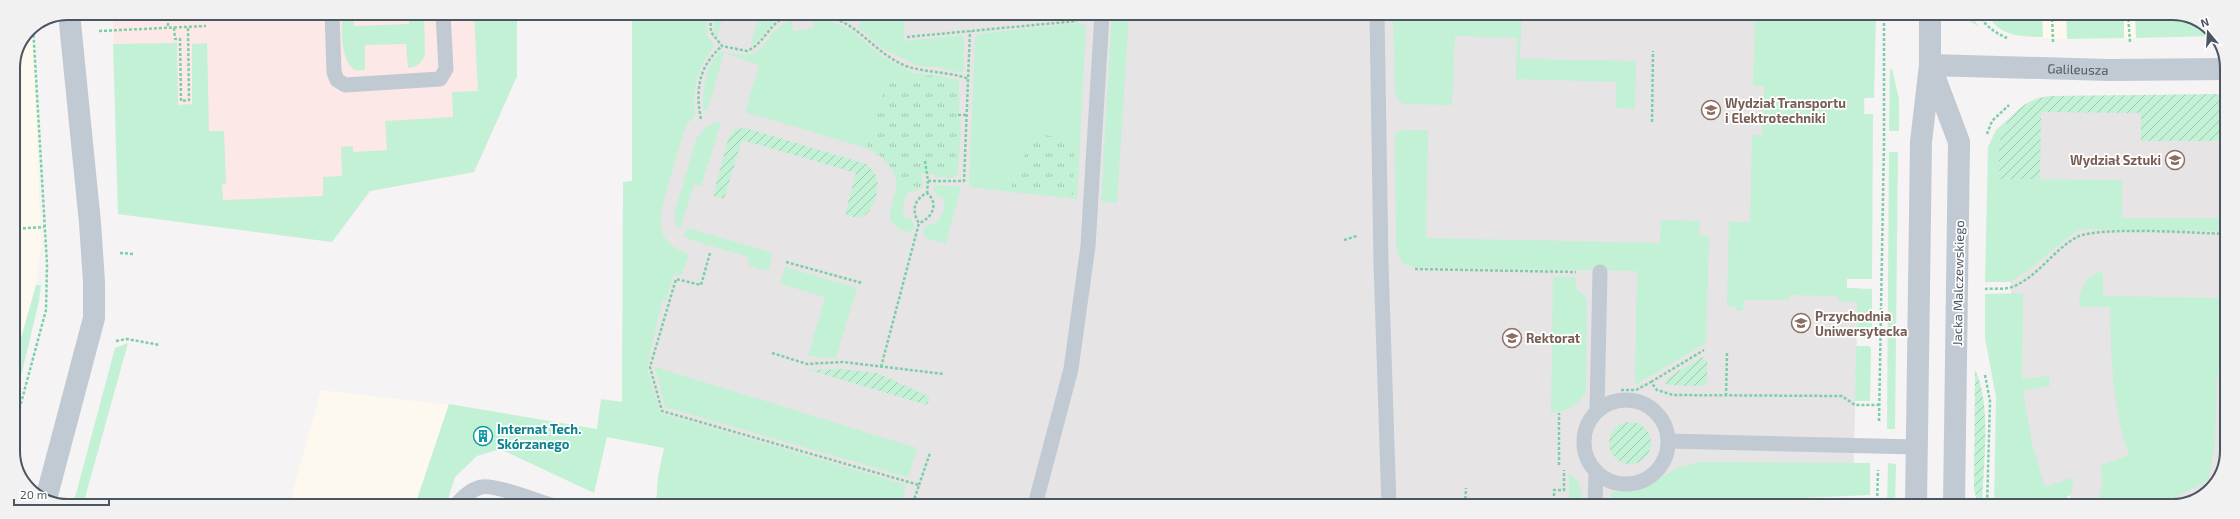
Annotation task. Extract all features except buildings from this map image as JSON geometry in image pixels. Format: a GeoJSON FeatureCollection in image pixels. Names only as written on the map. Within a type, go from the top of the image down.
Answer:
{"type":"FeatureCollection","features":[{"type":"Feature","properties":{"kind":"street"},"geometry":{"type":"LineString","coordinates":[[47,494],[94,318],[94,282],[90,223],[70,20]]}},
{"type":"Feature","properties":{"kind":"street","name":"Jacka Malczewskiego"},"geometry":{"type":"LineString","coordinates":[[1916,499],[1922,142],[1930,65],[1930,20]]}},
{"type":"Feature","properties":{"kind":"street","name":"Jacka Malczewskiego"},"geometry":{"type":"LineString","coordinates":[[1930,65],[1954,125],[1959,142],[1954,499]]}},
{"type":"Feature","properties":{"kind":"street","name":"Galileusza"},"geometry":{"type":"LineString","coordinates":[[1930,65],[2109,70],[2220,69]]}},
{"type":"Feature","properties":{"kind":"lane"},"geometry":{"type":"LineString","coordinates":[[332,20],[334,72],[337,80],[345,85],[440,79],[446,69],[443,20]]}},
{"type":"Feature","properties":{"kind":"lane"},"geometry":{"type":"LineString","coordinates":[[1037,499],[1071,369],[1088,246],[1102,20]]}},
{"type":"Feature","properties":{"kind":"lane"},"geometry":{"type":"LineString","coordinates":[[1377,20],[1381,264],[1389,499]]}},
{"type":"Feature","properties":{"kind":"lane"},"geometry":{"type":"LineString","coordinates":[[1597,410],[1600,272]]}},
{"type":"Feature","properties":{"kind":"lane"},"geometry":{"type":"LineString","coordinates":[[1623,399],[1637,400],[1650,406],[1660,415],[1666,428],[1669,441],[1667,455],[1660,467],[1650,476],[1638,483],[1625,484],[1611,481],[1596,471],[1590,464],[1585,450],[1584,436],[1588,422],[1597,410],[1609,403],[1623,399]]}},
{"type":"Feature","properties":{"kind":"lane"},"geometry":{"type":"LineString","coordinates":[[1669,441],[1917,447]]}},
{"type":"Feature","properties":{"kind":"lane"},"geometry":{"type":"LineString","coordinates":[[1595,499],[1596,471]]}},
{"type":"Feature","properties":{"kind":"lane"},"geometry":{"type":"LineString","coordinates":[[461,499],[466,494],[482,487],[496,488],[532,499]]}},
{"type":"Feature","properties":{"kind":"path"},"geometry":{"type":"LineString","coordinates":[[168,20],[168,28]]}},
{"type":"Feature","properties":{"kind":"path"},"geometry":{"type":"LineString","coordinates":[[710,20],[711,32],[722,46],[747,51],[759,44],[780,20]]}},
{"type":"Feature","properties":{"kind":"path"},"geometry":{"type":"LineString","coordinates":[[839,20],[846,23],[879,49],[906,66],[921,70],[942,72],[969,79]]}},
{"type":"Feature","properties":{"kind":"path"},"geometry":{"type":"LineString","coordinates":[[907,37],[1067,20]]}},
{"type":"Feature","properties":{"kind":"path"},"geometry":{"type":"LineString","coordinates":[[1877,499],[1884,142],[1884,20]]}},
{"type":"Feature","properties":{"kind":"path"},"geometry":{"type":"LineString","coordinates":[[2052,20],[2053,44]]}},
{"type":"Feature","properties":{"kind":"path"},"geometry":{"type":"LineString","coordinates":[[2128,20],[2130,43]]}},
{"type":"Feature","properties":{"kind":"path"},"geometry":{"type":"LineString","coordinates":[[98,31],[206,26]]}},
{"type":"Feature","properties":{"kind":"path"},"geometry":{"type":"LineString","coordinates":[[174,28],[175,39],[180,39],[181,101],[189,100],[188,27]]}},
{"type":"Feature","properties":{"kind":"path"},"geometry":{"type":"LineString","coordinates":[[928,181],[964,181],[970,31]]}},
{"type":"Feature","properties":{"kind":"path"},"geometry":{"type":"LineString","coordinates":[[20,407],[46,310],[47,264],[33,35]]}},
{"type":"Feature","properties":{"kind":"path"},"geometry":{"type":"LineString","coordinates":[[701,119],[699,106],[700,76],[710,58],[722,46]]}},
{"type":"Feature","properties":{"kind":"path"},"geometry":{"type":"LineString","coordinates":[[1652,122],[1653,51]]}},
{"type":"Feature","properties":{"kind":"path"},"geometry":{"type":"LineString","coordinates":[[958,116],[967,115]]}},
{"type":"Feature","properties":{"kind":"path"},"geometry":{"type":"LineString","coordinates":[[919,223],[925,221],[934,208],[933,201],[927,193],[928,181],[925,161]]}},
{"type":"Feature","properties":{"kind":"path"},"geometry":{"type":"LineString","coordinates":[[881,367],[919,223],[916,218],[914,206],[920,196],[927,193]]}},
{"type":"Feature","properties":{"kind":"path"},"geometry":{"type":"LineString","coordinates":[[20,229],[44,227]]}},
{"type":"Feature","properties":{"kind":"path"},"geometry":{"type":"LineString","coordinates":[[1986,288],[2011,287],[2039,268],[2067,244],[2078,237],[2087,234],[2110,232],[2220,234]]}},
{"type":"Feature","properties":{"kind":"path"},"geometry":{"type":"LineString","coordinates":[[710,253],[701,285],[676,279],[650,367],[662,411],[919,485]]}},
{"type":"Feature","properties":{"kind":"path"},"geometry":{"type":"LineString","coordinates":[[124,254],[134,254]]}},
{"type":"Feature","properties":{"kind":"path"},"geometry":{"type":"LineString","coordinates":[[786,262],[862,283]]}},
{"type":"Feature","properties":{"kind":"path"},"geometry":{"type":"LineString","coordinates":[[1414,269],[1600,272]]}},
{"type":"Feature","properties":{"kind":"path"},"geometry":{"type":"LineString","coordinates":[[115,342],[128,339],[160,345]]}},
{"type":"Feature","properties":{"kind":"path"},"geometry":{"type":"LineString","coordinates":[[1619,390],[1636,390],[1704,350]]}},
{"type":"Feature","properties":{"kind":"path"},"geometry":{"type":"LineString","coordinates":[[772,353],[808,364],[843,362],[944,374]]}},
{"type":"Feature","properties":{"kind":"path"},"geometry":{"type":"LineString","coordinates":[[1726,396],[1727,353]]}},
{"type":"Feature","properties":{"kind":"path"},"geometry":{"type":"LineString","coordinates":[[1651,382],[1658,390],[1673,396],[1842,396],[1855,405],[1879,405]]}},
{"type":"Feature","properties":{"kind":"path"},"geometry":{"type":"LineString","coordinates":[[1559,413],[1559,465]]}},
{"type":"Feature","properties":{"kind":"path"},"geometry":{"type":"LineString","coordinates":[[914,499],[930,452]]}},
{"type":"Feature","properties":{"kind":"path"},"geometry":{"type":"LineString","coordinates":[[1554,499],[1554,490],[1564,490],[1564,470]]}},
{"type":"Feature","properties":{"kind":"path"},"geometry":{"type":"LineString","coordinates":[[1466,488],[1466,499]]}},
{"type":"Feature","properties":{"kind":"shaded area"},"geometry":{"type":"Polygon","coordinates":[[[113,20],[517,20],[517,76],[474,172],[370,191],[332,242],[118,214],[113,20]]]}},
{"type":"Feature","properties":{"kind":"shaded area"},"geometry":{"type":"Polygon","coordinates":[[[638,20],[1865,20],[1863,268],[1847,279],[1847,288],[1858,288],[1853,495],[1768,499],[836,499],[639,429],[638,20]]]}},
{"type":"Feature","properties":{"kind":"shaded area"},"geometry":{"type":"Polygon","coordinates":[[[1992,20],[2172,20],[2181,21],[2196,26],[2208,36],[2067,39],[2022,37],[2013,35],[1995,26],[1992,20]]]}},
{"type":"Feature","properties":{"kind":"shaded area"},"geometry":{"type":"Polygon","coordinates":[[[33,35],[41,248],[35,288],[20,341],[20,68],[24,50],[28,41],[33,35]]]}},
{"type":"Feature","properties":{"kind":"shaded area"},"geometry":{"type":"Polygon","coordinates":[[[2220,94],[2220,451],[2219,460],[2214,475],[2204,487],[2196,493],[2181,498],[2172,499],[2072,499],[2068,493],[2060,499],[2048,499],[2010,389],[2011,265],[1996,244],[2001,137],[2025,104],[2040,97],[2220,94]]]}},
{"type":"Feature","properties":{"kind":"shaded area"},"geometry":{"type":"Polygon","coordinates":[[[321,390],[450,405],[436,499],[291,499],[321,390]]]}},
{"type":"Feature","properties":{"kind":"green space"},"geometry":{"type":"Polygon","coordinates":[[[342,20],[354,20],[354,26],[409,24],[409,20],[424,20],[425,54],[417,66],[408,68],[406,44],[365,45],[365,70],[356,70],[351,67],[347,61],[343,44],[342,20]]]}},
{"type":"Feature","properties":{"kind":"green space"},"geometry":{"type":"Polygon","coordinates":[[[474,20],[517,20],[517,76],[474,172],[370,191],[332,242],[118,214],[113,44],[177,43],[178,105],[192,104],[192,44],[207,43],[209,131],[224,131],[226,184],[222,184],[223,200],[323,196],[323,177],[342,176],[341,147],[353,146],[353,152],[387,150],[385,121],[453,117],[452,92],[478,91],[474,20]]]}},
{"type":"Feature","properties":{"kind":"green space"},"geometry":{"type":"Polygon","coordinates":[[[632,20],[706,20],[707,36],[714,46],[703,62],[697,79],[694,96],[695,115],[685,128],[661,215],[663,234],[668,242],[676,248],[689,254],[681,276],[674,274],[666,300],[662,301],[647,368],[660,413],[906,485],[903,499],[656,499],[658,476],[664,448],[607,437],[594,493],[500,449],[477,456],[455,477],[448,499],[417,499],[449,404],[597,429],[601,399],[622,402],[623,182],[632,181],[632,20]]]}},
{"type":"Feature","properties":{"kind":"green space"},"geometry":{"type":"Polygon","coordinates":[[[714,20],[722,20],[717,38],[714,30],[714,20]]]}},
{"type":"Feature","properties":{"kind":"green space"},"geometry":{"type":"Polygon","coordinates":[[[758,20],[776,20],[760,39],[750,46],[758,20]]]}},
{"type":"Feature","properties":{"kind":"green space"},"geometry":{"type":"Polygon","coordinates":[[[792,20],[793,31],[814,28],[813,20],[822,20],[839,24],[852,31],[883,57],[913,73],[936,75],[887,80],[866,148],[745,112],[759,65],[724,53],[708,109],[703,111],[703,94],[706,79],[711,65],[720,51],[737,54],[749,54],[758,51],[781,25],[792,20]]]}},
{"type":"Feature","properties":{"kind":"green space"},"geometry":{"type":"Polygon","coordinates":[[[858,20],[904,20],[904,41],[962,35],[964,40],[963,73],[938,67],[918,66],[884,49],[858,27],[861,22],[858,20]]]}},
{"type":"Feature","properties":{"kind":"green space"},"geometry":{"type":"Polygon","coordinates":[[[1112,20],[1129,20],[1117,203],[1101,201],[1112,20]]]}},
{"type":"Feature","properties":{"kind":"green space"},"geometry":{"type":"Polygon","coordinates":[[[1393,20],[1522,20],[1520,59],[1636,61],[1635,109],[1616,108],[1616,82],[1516,79],[1517,38],[1455,36],[1452,105],[1403,104],[1397,98],[1395,90],[1393,20]]]}},
{"type":"Feature","properties":{"kind":"green space"},"geometry":{"type":"Polygon","coordinates":[[[1755,20],[1876,20],[1874,98],[1864,98],[1864,114],[1873,114],[1872,279],[1847,279],[1847,288],[1872,289],[1872,328],[1869,330],[1857,330],[1857,302],[1838,301],[1838,296],[1789,295],[1789,300],[1744,300],[1743,311],[1736,311],[1736,307],[1727,306],[1729,222],[1750,222],[1752,135],[1762,135],[1764,86],[1753,86],[1755,20]]]}},
{"type":"Feature","properties":{"kind":"green space"},"geometry":{"type":"Polygon","coordinates":[[[1970,20],[1974,20],[1978,26],[1970,20]]]}},
{"type":"Feature","properties":{"kind":"green space"},"geometry":{"type":"Polygon","coordinates":[[[2042,20],[2043,37],[2019,36],[2011,34],[1997,27],[1992,21],[2042,20]]]}},
{"type":"Feature","properties":{"kind":"green space"},"geometry":{"type":"Polygon","coordinates":[[[2066,20],[2124,20],[2124,38],[2067,39],[2066,20]]]}},
{"type":"Feature","properties":{"kind":"green space"},"geometry":{"type":"Polygon","coordinates":[[[2135,20],[2181,21],[2196,26],[2208,36],[2136,38],[2135,20]]]}},
{"type":"Feature","properties":{"kind":"green space"},"geometry":{"type":"Polygon","coordinates":[[[1080,23],[1086,26],[1077,199],[969,187],[975,40],[978,34],[1080,23]]]}},
{"type":"Feature","properties":{"kind":"green space"},"geometry":{"type":"Polygon","coordinates":[[[1890,69],[1892,69],[1899,99],[1899,131],[1889,131],[1890,69]]]}},
{"type":"Feature","properties":{"kind":"green space"},"geometry":{"type":"Polygon","coordinates":[[[936,75],[959,80],[959,123],[954,172],[921,174],[923,187],[897,186],[891,167],[887,162],[866,148],[887,80],[936,75]]]}},
{"type":"Feature","properties":{"kind":"green space"},"geometry":{"type":"Polygon","coordinates":[[[2220,94],[2220,141],[2141,141],[2141,113],[2041,112],[2040,179],[1999,179],[2000,138],[2005,126],[2015,113],[2027,103],[2049,96],[2220,94]]]}},
{"type":"Feature","properties":{"kind":"green space"},"geometry":{"type":"Polygon","coordinates":[[[2025,104],[2003,131],[1999,179],[2122,180],[2122,218],[2220,218],[2220,231],[2083,229],[2075,232],[2011,282],[1985,282],[1988,147],[1996,130],[2025,104]]]}},
{"type":"Feature","properties":{"kind":"green space"},"geometry":{"type":"Polygon","coordinates":[[[959,120],[961,124],[958,174],[952,178],[935,177],[931,173],[954,172],[959,120]]]}},
{"type":"Feature","properties":{"kind":"green space"},"geometry":{"type":"Polygon","coordinates":[[[717,122],[721,123],[701,186],[694,184],[681,226],[677,229],[674,214],[697,137],[706,127],[717,122]]]}},
{"type":"Feature","properties":{"kind":"green space"},"geometry":{"type":"Polygon","coordinates":[[[746,128],[866,164],[874,172],[878,186],[876,198],[870,209],[861,217],[854,217],[845,214],[856,173],[742,140],[724,199],[713,196],[729,136],[735,129],[746,128]]]}},
{"type":"Feature","properties":{"kind":"green space"},"geometry":{"type":"Polygon","coordinates":[[[1402,130],[1428,130],[1426,238],[1660,243],[1661,220],[1700,221],[1699,235],[1709,236],[1706,343],[1635,385],[1637,271],[1413,267],[1403,264],[1398,255],[1396,245],[1395,136],[1397,132],[1402,130]]]}},
{"type":"Feature","properties":{"kind":"green space"},"geometry":{"type":"Polygon","coordinates":[[[1034,133],[1074,140],[1073,195],[1011,187],[1034,133]]]}},
{"type":"Feature","properties":{"kind":"green space"},"geometry":{"type":"Polygon","coordinates":[[[1889,152],[1898,152],[1895,429],[1887,429],[1889,152]]]}},
{"type":"Feature","properties":{"kind":"green space"},"geometry":{"type":"Polygon","coordinates":[[[938,185],[961,187],[946,244],[926,238],[923,234],[925,227],[932,223],[935,224],[943,211],[943,197],[938,197],[933,188],[938,185]]]}},
{"type":"Feature","properties":{"kind":"green space"},"geometry":{"type":"Polygon","coordinates":[[[897,186],[923,187],[915,192],[912,190],[905,199],[903,211],[904,218],[910,218],[915,226],[911,232],[900,230],[890,220],[890,210],[897,186]]]}},
{"type":"Feature","properties":{"kind":"green space"},"geometry":{"type":"Polygon","coordinates":[[[688,228],[773,253],[768,271],[748,265],[749,257],[691,240],[683,236],[688,228]]]}},
{"type":"Feature","properties":{"kind":"green space"},"geometry":{"type":"Polygon","coordinates":[[[785,267],[857,288],[836,358],[808,356],[825,297],[780,284],[785,267]]]}},
{"type":"Feature","properties":{"kind":"green space"},"geometry":{"type":"Polygon","coordinates":[[[2103,272],[2103,296],[2220,298],[2220,368],[2217,376],[2215,441],[2209,478],[2198,486],[2170,499],[2099,499],[2103,481],[2100,466],[2129,455],[2123,437],[2116,400],[2112,363],[2110,307],[2079,307],[2080,295],[2084,284],[2087,279],[2097,273],[2103,272]]]}},
{"type":"Feature","properties":{"kind":"green space"},"geometry":{"type":"Polygon","coordinates":[[[1553,277],[1575,277],[1577,290],[1586,297],[1587,301],[1586,392],[1571,407],[1556,413],[1551,413],[1553,277]]]}},
{"type":"Feature","properties":{"kind":"green space"},"geometry":{"type":"Polygon","coordinates":[[[36,285],[41,285],[39,301],[20,381],[20,342],[36,285]]]}},
{"type":"Feature","properties":{"kind":"green space"},"geometry":{"type":"Polygon","coordinates":[[[2023,293],[2022,379],[2049,376],[2050,386],[2023,391],[2032,443],[2045,487],[2071,478],[2073,484],[2072,493],[2065,499],[1994,499],[1996,397],[1985,338],[1985,294],[2023,293]]]}},
{"type":"Feature","properties":{"kind":"green space"},"geometry":{"type":"Polygon","coordinates":[[[128,343],[85,499],[75,499],[115,348],[128,343]]]}},
{"type":"Feature","properties":{"kind":"green space"},"geometry":{"type":"Polygon","coordinates":[[[1856,346],[1869,346],[1871,348],[1870,401],[1855,401],[1856,346]]]}},
{"type":"Feature","properties":{"kind":"green space"},"geometry":{"type":"Polygon","coordinates":[[[1702,357],[1707,360],[1707,383],[1701,386],[1666,385],[1667,378],[1702,357]]]}},
{"type":"Feature","properties":{"kind":"green space"},"geometry":{"type":"Polygon","coordinates":[[[655,367],[917,448],[908,477],[665,407],[655,367]]]}},
{"type":"Feature","properties":{"kind":"green space"},"geometry":{"type":"Polygon","coordinates":[[[839,369],[877,373],[930,397],[927,405],[809,370],[839,369]]]}},
{"type":"Feature","properties":{"kind":"green space"},"geometry":{"type":"Polygon","coordinates":[[[1975,370],[1980,384],[1985,417],[1982,499],[1976,499],[1974,489],[1975,370]]]}},
{"type":"Feature","properties":{"kind":"green space"},"geometry":{"type":"Polygon","coordinates":[[[1626,422],[1634,422],[1642,425],[1648,431],[1651,443],[1648,455],[1642,461],[1634,464],[1626,464],[1618,461],[1612,455],[1609,447],[1609,439],[1612,431],[1618,425],[1626,422]]]}},
{"type":"Feature","properties":{"kind":"green space"},"geometry":{"type":"Polygon","coordinates":[[[1699,462],[1870,463],[1870,495],[1778,499],[1611,499],[1612,492],[1639,490],[1677,468],[1699,462]]]}},
{"type":"Feature","properties":{"kind":"green space"},"geometry":{"type":"Polygon","coordinates":[[[1888,463],[1896,464],[1895,499],[1887,499],[1888,463]]]}},
{"type":"Feature","properties":{"kind":"green space"},"geometry":{"type":"Polygon","coordinates":[[[1569,473],[1579,483],[1581,499],[1558,499],[1569,498],[1569,473]]]}},
{"type":"Feature","properties":{"kind":"place","name":"Wydział Transportu i Elektrotechniki"},"geometry":{"type":"Point","coordinates":[1711,110]}},
{"type":"Feature","properties":{"kind":"place","name":"Wydział Sztuki"},"geometry":{"type":"Point","coordinates":[2175,160]}},
{"type":"Feature","properties":{"kind":"place","name":"Przychodnia Uniwersytecka"},"geometry":{"type":"Point","coordinates":[1801,323]}},
{"type":"Feature","properties":{"kind":"place","name":"Rektorat"},"geometry":{"type":"Point","coordinates":[1512,338]}},
{"type":"Feature","properties":{"kind":"place","name":"Internat Tech. Skórzanego"},"geometry":{"type":"Point","coordinates":[483,436]}}]}
